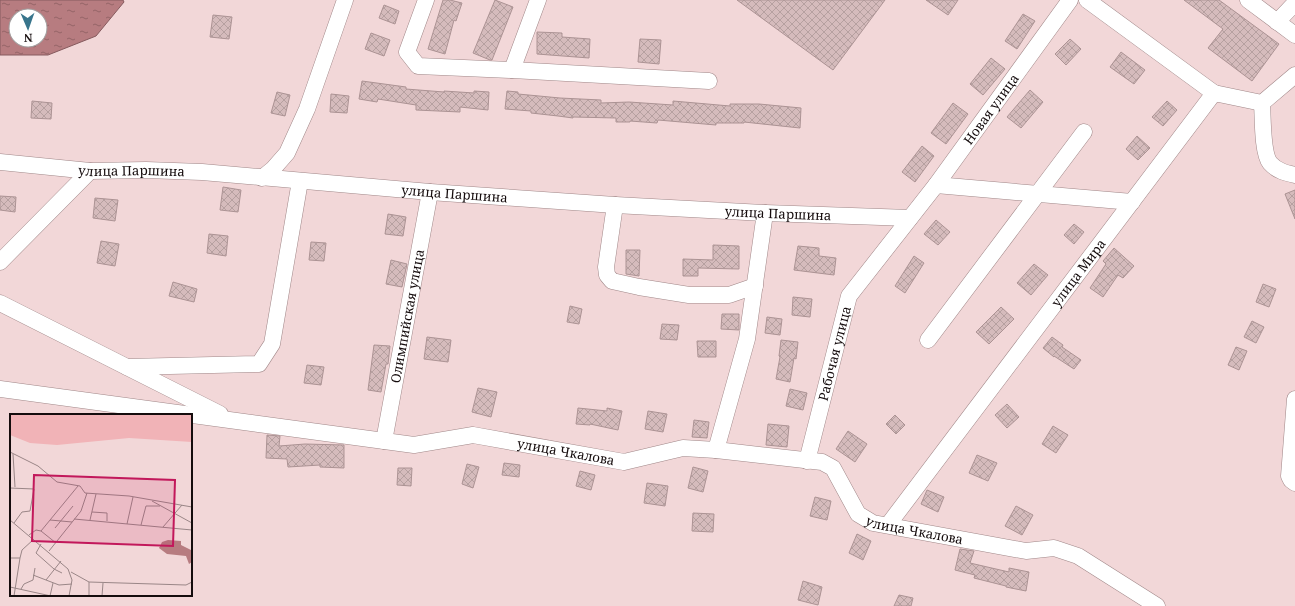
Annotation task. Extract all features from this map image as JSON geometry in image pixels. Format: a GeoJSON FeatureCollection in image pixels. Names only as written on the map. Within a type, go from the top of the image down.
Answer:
{"type":"FeatureCollection","features":[{"type":"Feature","properties":{"kind":"street"},"geometry":{"type":"LineString","coordinates":[[262,178],[273,169],[290,146],[307,109],[345,0]]}},
{"type":"Feature","properties":{"kind":"street"},"geometry":{"type":"LineString","coordinates":[[426,0],[407,52],[418,66],[709,81]]}},
{"type":"Feature","properties":{"kind":"street"},"geometry":{"type":"LineString","coordinates":[[512,70],[538,0]]}},
{"type":"Feature","properties":{"kind":"street","name":"Новая улица"},"geometry":{"type":"LineString","coordinates":[[910,218],[936,185],[1070,0]]}},
{"type":"Feature","properties":{"kind":"street"},"geometry":{"type":"LineString","coordinates":[[1087,0],[1214,93],[1262,102],[1295,76]]}},
{"type":"Feature","properties":{"kind":"street"},"geometry":{"type":"LineString","coordinates":[[1248,0],[1295,35]]}},
{"type":"Feature","properties":{"kind":"street"},"geometry":{"type":"LineString","coordinates":[[1277,22],[1295,4]]}},
{"type":"Feature","properties":{"kind":"street","name":"улица Мира"},"geometry":{"type":"LineString","coordinates":[[888,525],[1214,93]]}},
{"type":"Feature","properties":{"kind":"street"},"geometry":{"type":"LineString","coordinates":[[1262,102],[1265,149],[1269,162],[1276,169],[1284,173],[1295,175]]}},
{"type":"Feature","properties":{"kind":"street"},"geometry":{"type":"LineString","coordinates":[[928,340],[1084,132]]}},
{"type":"Feature","properties":{"kind":"street","name":"улица Паршина"},"geometry":{"type":"LineString","coordinates":[[0,162],[90,171],[146,170],[202,172],[430,192],[615,205],[765,213],[910,218]]}},
{"type":"Feature","properties":{"kind":"street"},"geometry":{"type":"LineString","coordinates":[[0,262],[90,171]]}},
{"type":"Feature","properties":{"kind":"street"},"geometry":{"type":"LineString","coordinates":[[127,368],[259,364],[272,344],[300,181]]}},
{"type":"Feature","properties":{"kind":"street"},"geometry":{"type":"LineString","coordinates":[[936,185],[1132,202]]}},
{"type":"Feature","properties":{"kind":"street","name":"Олимпийская улица"},"geometry":{"type":"LineString","coordinates":[[384,441],[430,192]]}},
{"type":"Feature","properties":{"kind":"street"},"geometry":{"type":"LineString","coordinates":[[615,205],[606,267],[607,275],[612,281],[639,288],[689,295],[729,295],[755,286]]}},
{"type":"Feature","properties":{"kind":"street"},"geometry":{"type":"LineString","coordinates":[[716,450],[747,339],[765,213]]}},
{"type":"Feature","properties":{"kind":"street","name":"Рабочая улица"},"geometry":{"type":"LineString","coordinates":[[807,461],[849,296],[910,218]]}},
{"type":"Feature","properties":{"kind":"street"},"geometry":{"type":"LineString","coordinates":[[0,303],[232,420]]}},
{"type":"Feature","properties":{"kind":"street","name":"улица Чкалова"},"geometry":{"type":"LineString","coordinates":[[0,389],[187,414]]}},
{"type":"Feature","properties":{"kind":"street"},"geometry":{"type":"LineString","coordinates":[[1295,399],[1289,476],[1295,483]]}},
{"type":"Feature","properties":{"kind":"street","name":"улица Чкалова"},"geometry":{"type":"LineString","coordinates":[[192,415],[414,445],[473,435],[624,462],[683,448],[716,450],[822,462],[833,468],[858,514],[873,523],[1026,551],[1054,548],[1078,556],[1157,606]]}},
{"type":"Feature","properties":{"kind":"water"},"geometry":{"type":"Polygon","coordinates":[[[0,0],[123,0],[124,2],[96,36],[48,55],[0,55],[0,0]]]}},
{"type":"Feature","properties":{"kind":"building"},"geometry":{"type":"Polygon","coordinates":[[[443,0],[462,3],[456,21],[454,20],[445,54],[428,49],[443,0]]]}},
{"type":"Feature","properties":{"kind":"building"},"geometry":{"type":"Polygon","coordinates":[[[495,0],[513,7],[492,60],[490,60],[473,53],[495,0]]]}},
{"type":"Feature","properties":{"kind":"building"},"geometry":{"type":"Polygon","coordinates":[[[737,0],[885,0],[833,70],[737,0]]]}},
{"type":"Feature","properties":{"kind":"building"},"geometry":{"type":"Polygon","coordinates":[[[926,0],[958,0],[948,15],[926,0]]]}},
{"type":"Feature","properties":{"kind":"building"},"geometry":{"type":"Polygon","coordinates":[[[1184,0],[1219,0],[1279,44],[1252,81],[1208,48],[1223,29],[1184,0]]]}},
{"type":"Feature","properties":{"kind":"building"},"geometry":{"type":"Polygon","coordinates":[[[384,5],[399,11],[395,24],[379,18],[384,5]]]}},
{"type":"Feature","properties":{"kind":"building"},"geometry":{"type":"Polygon","coordinates":[[[1023,14],[1035,21],[1017,49],[1005,41],[1023,14]]]}},
{"type":"Feature","properties":{"kind":"building"},"geometry":{"type":"Polygon","coordinates":[[[213,15],[232,17],[229,39],[210,37],[213,15]]]}},
{"type":"Feature","properties":{"kind":"building"},"geometry":{"type":"Polygon","coordinates":[[[537,32],[562,33],[562,37],[590,39],[589,58],[537,54],[537,32]]]}},
{"type":"Feature","properties":{"kind":"building"},"geometry":{"type":"Polygon","coordinates":[[[371,33],[390,40],[384,56],[365,49],[371,33]]]}},
{"type":"Feature","properties":{"kind":"building"},"geometry":{"type":"Polygon","coordinates":[[[640,39],[661,40],[659,64],[638,62],[640,39]]]}},
{"type":"Feature","properties":{"kind":"building"},"geometry":{"type":"Polygon","coordinates":[[[1070,39],[1081,49],[1066,65],[1055,54],[1070,39]]]}},
{"type":"Feature","properties":{"kind":"building"},"geometry":{"type":"Polygon","coordinates":[[[1121,52],[1145,70],[1134,84],[1110,67],[1121,52]]]}},
{"type":"Feature","properties":{"kind":"building"},"geometry":{"type":"Polygon","coordinates":[[[991,58],[1005,69],[983,95],[970,84],[991,58]]]}},
{"type":"Feature","properties":{"kind":"building"},"geometry":{"type":"Polygon","coordinates":[[[362,81],[406,87],[406,89],[444,92],[489,92],[488,110],[460,107],[460,112],[416,110],[416,105],[378,99],[377,102],[359,99],[362,81]]]}},
{"type":"Feature","properties":{"kind":"building"},"geometry":{"type":"Polygon","coordinates":[[[1030,90],[1043,102],[1021,128],[1007,117],[1030,90]]]}},
{"type":"Feature","properties":{"kind":"building"},"geometry":{"type":"Polygon","coordinates":[[[507,91],[518,92],[518,94],[601,100],[601,103],[629,102],[673,105],[673,101],[730,106],[730,104],[759,104],[801,108],[800,128],[744,122],[716,123],[716,125],[658,120],[657,123],[630,121],[616,122],[616,118],[573,118],[531,113],[531,111],[505,109],[507,91]]]}},
{"type":"Feature","properties":{"kind":"building"},"geometry":{"type":"Polygon","coordinates":[[[277,92],[290,95],[285,116],[271,113],[277,92]]]}},
{"type":"Feature","properties":{"kind":"building"},"geometry":{"type":"Polygon","coordinates":[[[331,94],[349,96],[347,113],[330,112],[331,94]]]}},
{"type":"Feature","properties":{"kind":"building"},"geometry":{"type":"Polygon","coordinates":[[[32,101],[52,103],[51,119],[31,118],[32,101]]]}},
{"type":"Feature","properties":{"kind":"building"},"geometry":{"type":"Polygon","coordinates":[[[1167,101],[1177,110],[1163,126],[1152,117],[1167,101]]]}},
{"type":"Feature","properties":{"kind":"building"},"geometry":{"type":"Polygon","coordinates":[[[953,103],[968,114],[946,144],[931,133],[953,103]]]}},
{"type":"Feature","properties":{"kind":"building"},"geometry":{"type":"Polygon","coordinates":[[[1137,136],[1150,148],[1138,160],[1126,149],[1137,136]]]}},
{"type":"Feature","properties":{"kind":"building"},"geometry":{"type":"Polygon","coordinates":[[[922,146],[934,156],[915,182],[902,172],[922,146]]]}},
{"type":"Feature","properties":{"kind":"building"},"geometry":{"type":"Polygon","coordinates":[[[223,187],[241,190],[238,212],[220,210],[223,187]]]}},
{"type":"Feature","properties":{"kind":"building"},"geometry":{"type":"Polygon","coordinates":[[[1295,190],[1295,219],[1285,194],[1295,190]]]}},
{"type":"Feature","properties":{"kind":"building"},"geometry":{"type":"Polygon","coordinates":[[[0,196],[16,197],[15,212],[0,210],[0,196]]]}},
{"type":"Feature","properties":{"kind":"building"},"geometry":{"type":"Polygon","coordinates":[[[95,198],[118,200],[115,221],[93,218],[95,198]]]}},
{"type":"Feature","properties":{"kind":"building"},"geometry":{"type":"Polygon","coordinates":[[[388,214],[406,217],[403,236],[385,234],[388,214]]]}},
{"type":"Feature","properties":{"kind":"building"},"geometry":{"type":"Polygon","coordinates":[[[936,220],[950,232],[938,245],[924,234],[936,220]]]}},
{"type":"Feature","properties":{"kind":"building"},"geometry":{"type":"Polygon","coordinates":[[[1074,224],[1084,232],[1074,244],[1064,235],[1074,224]]]}},
{"type":"Feature","properties":{"kind":"building"},"geometry":{"type":"Polygon","coordinates":[[[209,234],[228,236],[226,256],[207,253],[209,234]]]}},
{"type":"Feature","properties":{"kind":"building"},"geometry":{"type":"Polygon","coordinates":[[[101,241],[119,244],[115,266],[97,263],[101,241]]]}},
{"type":"Feature","properties":{"kind":"building"},"geometry":{"type":"Polygon","coordinates":[[[311,242],[326,243],[324,261],[309,260],[311,242]]]}},
{"type":"Feature","properties":{"kind":"building"},"geometry":{"type":"Polygon","coordinates":[[[713,245],[739,246],[739,269],[698,268],[698,276],[683,276],[683,259],[713,260],[713,245]]]}},
{"type":"Feature","properties":{"kind":"building"},"geometry":{"type":"Polygon","coordinates":[[[798,246],[819,248],[819,256],[836,258],[834,275],[794,270],[798,246]]]}},
{"type":"Feature","properties":{"kind":"building"},"geometry":{"type":"Polygon","coordinates":[[[1114,248],[1134,266],[1123,278],[1118,275],[1103,297],[1090,288],[1106,264],[1103,261],[1114,248]]]}},
{"type":"Feature","properties":{"kind":"building"},"geometry":{"type":"Polygon","coordinates":[[[626,250],[640,250],[639,276],[626,274],[626,250]]]}},
{"type":"Feature","properties":{"kind":"building"},"geometry":{"type":"Polygon","coordinates":[[[914,256],[924,263],[905,293],[895,286],[914,256]]]}},
{"type":"Feature","properties":{"kind":"building"},"geometry":{"type":"Polygon","coordinates":[[[391,260],[407,264],[402,287],[386,284],[391,260]]]}},
{"type":"Feature","properties":{"kind":"building"},"geometry":{"type":"Polygon","coordinates":[[[1034,264],[1048,275],[1031,295],[1017,283],[1034,264]]]}},
{"type":"Feature","properties":{"kind":"building"},"geometry":{"type":"Polygon","coordinates":[[[173,282],[197,289],[194,302],[169,296],[173,282]]]}},
{"type":"Feature","properties":{"kind":"building"},"geometry":{"type":"Polygon","coordinates":[[[1263,284],[1276,289],[1269,307],[1256,302],[1263,284]]]}},
{"type":"Feature","properties":{"kind":"building"},"geometry":{"type":"Polygon","coordinates":[[[793,297],[812,299],[810,317],[792,315],[793,297]]]}},
{"type":"Feature","properties":{"kind":"building"},"geometry":{"type":"Polygon","coordinates":[[[570,306],[582,309],[579,324],[567,322],[570,306]]]}},
{"type":"Feature","properties":{"kind":"building"},"geometry":{"type":"Polygon","coordinates":[[[1001,307],[1014,319],[989,344],[976,332],[1001,307]]]}},
{"type":"Feature","properties":{"kind":"building"},"geometry":{"type":"Polygon","coordinates":[[[722,314],[739,314],[739,330],[721,329],[722,314]]]}},
{"type":"Feature","properties":{"kind":"building"},"geometry":{"type":"Polygon","coordinates":[[[767,317],[782,319],[780,335],[765,333],[767,317]]]}},
{"type":"Feature","properties":{"kind":"building"},"geometry":{"type":"Polygon","coordinates":[[[1252,321],[1264,327],[1256,343],[1244,337],[1252,321]]]}},
{"type":"Feature","properties":{"kind":"building"},"geometry":{"type":"Polygon","coordinates":[[[662,324],[679,325],[677,340],[660,339],[662,324]]]}},
{"type":"Feature","properties":{"kind":"building"},"geometry":{"type":"Polygon","coordinates":[[[427,337],[451,340],[448,362],[424,359],[427,337]]]}},
{"type":"Feature","properties":{"kind":"building"},"geometry":{"type":"Polygon","coordinates":[[[1052,337],[1063,345],[1062,347],[1081,360],[1074,369],[1054,357],[1043,348],[1052,337]]]}},
{"type":"Feature","properties":{"kind":"building"},"geometry":{"type":"Polygon","coordinates":[[[781,340],[798,342],[796,359],[794,358],[790,382],[776,379],[781,340]]]}},
{"type":"Feature","properties":{"kind":"building"},"geometry":{"type":"Polygon","coordinates":[[[697,341],[716,341],[716,357],[698,357],[697,341]]]}},
{"type":"Feature","properties":{"kind":"building"},"geometry":{"type":"Polygon","coordinates":[[[374,345],[390,346],[388,364],[386,364],[381,392],[368,390],[374,345]]]}},
{"type":"Feature","properties":{"kind":"building"},"geometry":{"type":"Polygon","coordinates":[[[1236,347],[1247,351],[1239,370],[1228,365],[1236,347]]]}},
{"type":"Feature","properties":{"kind":"building"},"geometry":{"type":"Polygon","coordinates":[[[307,365],[324,367],[321,385],[304,383],[307,365]]]}},
{"type":"Feature","properties":{"kind":"building"},"geometry":{"type":"Polygon","coordinates":[[[478,388],[497,392],[491,417],[472,412],[478,388]]]}},
{"type":"Feature","properties":{"kind":"building"},"geometry":{"type":"Polygon","coordinates":[[[790,389],[807,393],[803,410],[786,406],[790,389]]]}},
{"type":"Feature","properties":{"kind":"building"},"geometry":{"type":"Polygon","coordinates":[[[1007,404],[1019,417],[1007,428],[995,415],[1007,404]]]}},
{"type":"Feature","properties":{"kind":"building"},"geometry":{"type":"Polygon","coordinates":[[[578,408],[607,411],[607,408],[622,411],[618,430],[590,424],[576,424],[578,408]]]}},
{"type":"Feature","properties":{"kind":"building"},"geometry":{"type":"Polygon","coordinates":[[[648,411],[667,414],[663,432],[645,429],[648,411]]]}},
{"type":"Feature","properties":{"kind":"building"},"geometry":{"type":"Polygon","coordinates":[[[895,415],[905,425],[896,434],[886,424],[895,415]]]}},
{"type":"Feature","properties":{"kind":"building"},"geometry":{"type":"Polygon","coordinates":[[[694,420],[709,422],[707,438],[692,437],[694,420]]]}},
{"type":"Feature","properties":{"kind":"building"},"geometry":{"type":"Polygon","coordinates":[[[768,424],[789,426],[787,447],[766,445],[768,424]]]}},
{"type":"Feature","properties":{"kind":"building"},"geometry":{"type":"Polygon","coordinates":[[[1053,426],[1068,435],[1056,453],[1042,444],[1053,426]]]}},
{"type":"Feature","properties":{"kind":"building"},"geometry":{"type":"Polygon","coordinates":[[[848,431],[867,444],[855,462],[836,449],[848,431]]]}},
{"type":"Feature","properties":{"kind":"building"},"geometry":{"type":"Polygon","coordinates":[[[267,435],[280,436],[279,446],[305,444],[344,445],[344,468],[320,467],[320,465],[288,467],[287,459],[266,458],[267,435]]]}},
{"type":"Feature","properties":{"kind":"building"},"geometry":{"type":"Polygon","coordinates":[[[977,455],[997,463],[988,481],[969,473],[977,455]]]}},
{"type":"Feature","properties":{"kind":"building"},"geometry":{"type":"Polygon","coordinates":[[[504,463],[520,465],[519,477],[502,475],[504,463]]]}},
{"type":"Feature","properties":{"kind":"building"},"geometry":{"type":"Polygon","coordinates":[[[467,464],[479,467],[473,488],[462,484],[467,464]]]}},
{"type":"Feature","properties":{"kind":"building"},"geometry":{"type":"Polygon","coordinates":[[[693,467],[708,471],[703,492],[688,488],[693,467]]]}},
{"type":"Feature","properties":{"kind":"building"},"geometry":{"type":"Polygon","coordinates":[[[398,468],[412,468],[411,486],[397,485],[398,468]]]}},
{"type":"Feature","properties":{"kind":"building"},"geometry":{"type":"Polygon","coordinates":[[[580,471],[595,475],[591,490],[576,486],[580,471]]]}},
{"type":"Feature","properties":{"kind":"building"},"geometry":{"type":"Polygon","coordinates":[[[647,483],[668,486],[665,506],[644,503],[647,483]]]}},
{"type":"Feature","properties":{"kind":"building"},"geometry":{"type":"Polygon","coordinates":[[[927,490],[944,497],[938,512],[921,504],[927,490]]]}},
{"type":"Feature","properties":{"kind":"building"},"geometry":{"type":"Polygon","coordinates":[[[815,497],[831,501],[827,520],[810,516],[815,497]]]}},
{"type":"Feature","properties":{"kind":"building"},"geometry":{"type":"Polygon","coordinates":[[[1016,506],[1033,515],[1022,535],[1005,526],[1016,506]]]}},
{"type":"Feature","properties":{"kind":"building"},"geometry":{"type":"Polygon","coordinates":[[[693,513],[714,514],[713,532],[692,531],[693,513]]]}},
{"type":"Feature","properties":{"kind":"building"},"geometry":{"type":"Polygon","coordinates":[[[857,534],[871,541],[863,560],[849,553],[857,534]]]}},
{"type":"Feature","properties":{"kind":"building"},"geometry":{"type":"Polygon","coordinates":[[[960,549],[974,551],[970,563],[1009,572],[1009,568],[1029,572],[1026,591],[974,578],[975,575],[955,570],[960,549]]]}},
{"type":"Feature","properties":{"kind":"building"},"geometry":{"type":"Polygon","coordinates":[[[803,581],[822,587],[818,605],[798,600],[803,581]]]}},
{"type":"Feature","properties":{"kind":"building"},"geometry":{"type":"Polygon","coordinates":[[[899,595],[913,598],[911,606],[894,606],[899,595]]]}}]}
